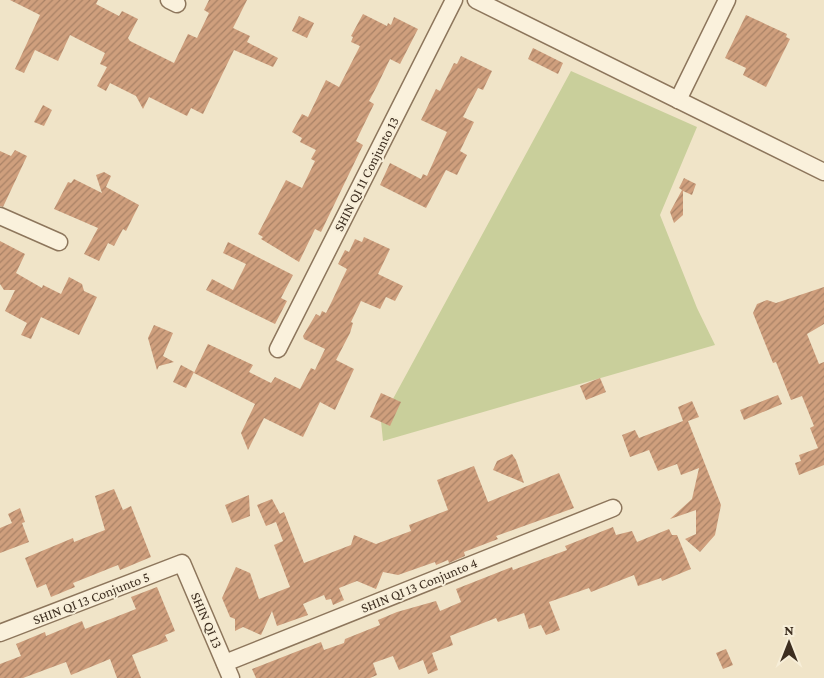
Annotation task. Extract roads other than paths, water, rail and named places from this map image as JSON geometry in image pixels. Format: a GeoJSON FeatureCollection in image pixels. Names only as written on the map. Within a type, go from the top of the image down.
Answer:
{"type":"FeatureCollection","features":[{"type":"Feature","properties":{"kind":"street","name":"SHIN QI 11 Conjunto 13"},"geometry":{"type":"LineString","coordinates":[[278,349],[454,0]]}},
{"type":"Feature","properties":{"kind":"street"},"geometry":{"type":"LineString","coordinates":[[476,0],[824,172]]}},
{"type":"Feature","properties":{"kind":"street"},"geometry":{"type":"LineString","coordinates":[[678,100],[727,0]]}},
{"type":"Feature","properties":{"kind":"street"},"geometry":{"type":"LineString","coordinates":[[0,216],[59,242]]}},
{"type":"Feature","properties":{"kind":"street","name":"SHIN QI 13 Conjunto 4"},"geometry":{"type":"LineString","coordinates":[[228,670],[614,508]]}},
{"type":"Feature","properties":{"kind":"street","name":"SHIN QI 13"},"geometry":{"type":"LineString","coordinates":[[182,563],[228,670]]}},
{"type":"Feature","properties":{"kind":"street","name":"SHIN QI 13 Conjunto 5"},"geometry":{"type":"LineString","coordinates":[[0,633],[182,563]]}}]}
